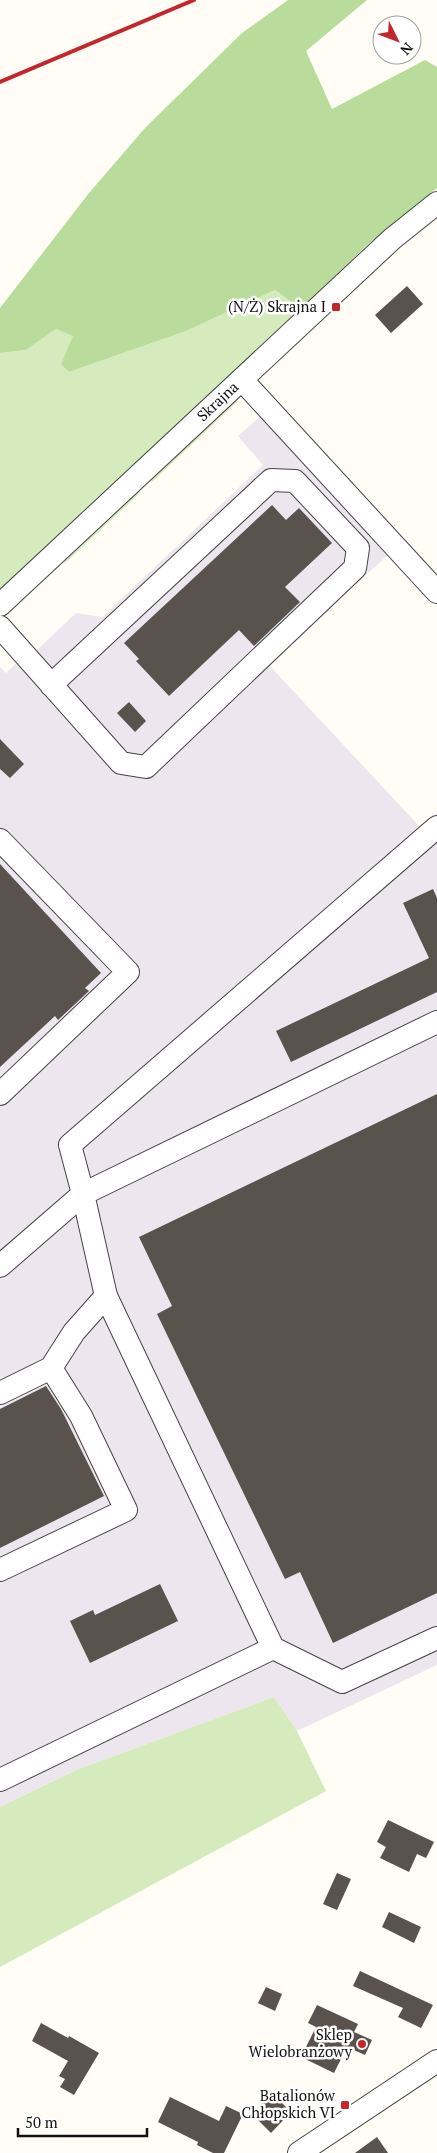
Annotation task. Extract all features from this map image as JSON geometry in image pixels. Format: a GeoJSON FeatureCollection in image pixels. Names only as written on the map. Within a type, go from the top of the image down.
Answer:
{"type":"FeatureCollection","features":[{"type":"Feature","properties":{"kind":"street","name":"Skrajna"},"geometry":{"type":"LineString","coordinates":[[0,605],[387,244],[437,202]]}},
{"type":"Feature","properties":{"kind":"street"},"geometry":{"type":"LineString","coordinates":[[242,380],[437,592]]}},
{"type":"Feature","properties":{"kind":"street"},"geometry":{"type":"LineString","coordinates":[[0,627],[51,685],[121,763],[146,766],[355,568],[358,548],[295,481],[271,480],[51,685]]}},
{"type":"Feature","properties":{"kind":"street"},"geometry":{"type":"LineString","coordinates":[[437,827],[70,1145],[106,1296],[273,1648],[342,1682],[437,1638]]}},
{"type":"Feature","properties":{"kind":"street"},"geometry":{"type":"LineString","coordinates":[[0,840],[128,972],[0,1094]]}},
{"type":"Feature","properties":{"kind":"street"},"geometry":{"type":"LineString","coordinates":[[0,1266],[83,1194],[437,1022]]}},
{"type":"Feature","properties":{"kind":"street"},"geometry":{"type":"LineString","coordinates":[[0,1393],[52,1368],[74,1332],[106,1296]]}},
{"type":"Feature","properties":{"kind":"street"},"geometry":{"type":"LineString","coordinates":[[0,1570],[126,1510],[82,1416],[52,1368]]}},
{"type":"Feature","properties":{"kind":"street"},"geometry":{"type":"LineString","coordinates":[[0,1780],[273,1648]]}},
{"type":"Feature","properties":{"kind":"street"},"geometry":{"type":"LineString","coordinates":[[299,2153],[437,2061]]}},
{"type":"Feature","properties":{"kind":"shaded area"},"geometry":{"type":"Polygon","coordinates":[[[262,415],[389,554],[269,665],[420,827],[437,813],[437,1665],[297,1731],[274,1697],[76,1770],[0,1807],[0,667],[6,673],[18,661],[22,664],[76,613],[102,617],[263,465],[238,436],[262,415]]]}},
{"type":"Feature","properties":{"kind":"green space"},"geometry":{"type":"Polygon","coordinates":[[[288,0],[367,0],[306,51],[332,109],[416,65],[422,65],[422,62],[425,60],[437,67],[437,188],[367,245],[301,309],[275,290],[186,331],[69,372],[61,364],[73,336],[56,329],[26,350],[0,353],[0,308],[89,193],[145,128],[242,33],[288,0]]]}},
{"type":"Feature","properties":{"kind":"green space"},"geometry":{"type":"Polygon","coordinates":[[[275,290],[301,309],[0,591],[0,353],[26,350],[56,329],[74,336],[62,364],[69,372],[186,331],[275,290]]]}},
{"type":"Feature","properties":{"kind":"green space"},"geometry":{"type":"Polygon","coordinates":[[[238,401],[151,483],[153,475],[231,402],[238,401]]]}},
{"type":"Feature","properties":{"kind":"green space"},"geometry":{"type":"Polygon","coordinates":[[[137,492],[141,492],[64,564],[66,556],[137,492]]]}},
{"type":"Feature","properties":{"kind":"green space"},"geometry":{"type":"Polygon","coordinates":[[[274,1697],[297,1731],[326,1791],[0,1967],[0,1807],[76,1770],[274,1697]]]}},
{"type":"Feature","properties":{"kind":"building"},"geometry":{"type":"Polygon","coordinates":[[[407,286],[423,304],[391,333],[375,315],[407,286]]]}},
{"type":"Feature","properties":{"kind":"building"},"geometry":{"type":"Polygon","coordinates":[[[272,505],[286,520],[299,508],[332,543],[285,587],[300,602],[254,646],[239,630],[169,696],[136,661],[139,659],[124,643],[272,505]]]}},
{"type":"Feature","properties":{"kind":"building"},"geometry":{"type":"Polygon","coordinates":[[[129,702],[146,721],[135,732],[117,713],[129,702]]]}},
{"type":"Feature","properties":{"kind":"building"},"geometry":{"type":"Polygon","coordinates":[[[0,739],[24,764],[10,778],[0,769],[0,739]]]}},
{"type":"Feature","properties":{"kind":"building"},"geometry":{"type":"Polygon","coordinates":[[[0,864],[101,973],[85,988],[89,991],[58,1020],[55,1016],[0,1067],[0,864]]]}},
{"type":"Feature","properties":{"kind":"building"},"geometry":{"type":"Polygon","coordinates":[[[433,889],[437,898],[437,992],[291,1062],[276,1031],[429,958],[403,903],[433,889]]]}},
{"type":"Feature","properties":{"kind":"building"},"geometry":{"type":"Polygon","coordinates":[[[437,1094],[437,1593],[333,1643],[300,1572],[285,1579],[157,1314],[172,1306],[139,1237],[437,1094]]]}},
{"type":"Feature","properties":{"kind":"building"},"geometry":{"type":"Polygon","coordinates":[[[46,1386],[61,1409],[104,1496],[0,1548],[0,1409],[46,1386]]]}},
{"type":"Feature","properties":{"kind":"building"},"geometry":{"type":"Polygon","coordinates":[[[160,1584],[178,1621],[90,1663],[70,1621],[93,1610],[95,1615],[160,1584]]]}},
{"type":"Feature","properties":{"kind":"building"},"geometry":{"type":"Polygon","coordinates":[[[388,1820],[434,1842],[426,1858],[417,1854],[409,1872],[380,1858],[386,1847],[377,1842],[388,1820]]]}},
{"type":"Feature","properties":{"kind":"building"},"geometry":{"type":"Polygon","coordinates":[[[337,1873],[351,1879],[337,1910],[323,1904],[337,1873]]]}},
{"type":"Feature","properties":{"kind":"building"},"geometry":{"type":"Polygon","coordinates":[[[389,1912],[421,1927],[414,1943],[382,1927],[389,1912]]]}},
{"type":"Feature","properties":{"kind":"building"},"geometry":{"type":"Polygon","coordinates":[[[360,1971],[433,2005],[421,2028],[398,2017],[403,2008],[353,1986],[360,1971]]]}},
{"type":"Feature","properties":{"kind":"building"},"geometry":{"type":"Polygon","coordinates":[[[266,1987],[282,1994],[275,2011],[258,2003],[266,1987]]]}},
{"type":"Feature","properties":{"kind":"building"},"geometry":{"type":"Polygon","coordinates":[[[317,2005],[358,2024],[354,2032],[372,2040],[365,2055],[347,2047],[334,2073],[301,2057],[316,2027],[308,2023],[317,2005]]]}},
{"type":"Feature","properties":{"kind":"building"},"geometry":{"type":"Polygon","coordinates":[[[41,2023],[99,2053],[74,2095],[60,2087],[65,2079],[59,2076],[68,2061],[32,2041],[41,2023]]]}},
{"type":"Feature","properties":{"kind":"building"},"geometry":{"type":"Polygon","coordinates":[[[272,2093],[291,2112],[271,2133],[252,2114],[272,2093]]]}},
{"type":"Feature","properties":{"kind":"building"},"geometry":{"type":"Polygon","coordinates":[[[170,2097],[219,2121],[226,2106],[243,2114],[224,2153],[213,2153],[197,2145],[198,2142],[158,2122],[170,2097]]]}},
{"type":"Feature","properties":{"kind":"building"},"geometry":{"type":"Polygon","coordinates":[[[377,2137],[388,2153],[355,2153],[377,2137]]]}},
{"type":"Feature","properties":{"kind":"railway"},"geometry":{"type":"LineString","coordinates":[[0,82],[194,0]]}},
{"type":"Feature","properties":{"kind":"place","name":"(N/Ż) Skrajna I"},"geometry":{"type":"Point","coordinates":[336,307]}},
{"type":"Feature","properties":{"kind":"place","name":"Sklep Wielobranżowy"},"geometry":{"type":"Point","coordinates":[362,2044]}},
{"type":"Feature","properties":{"kind":"place","name":"Batalionów Chłopskich VI"},"geometry":{"type":"Point","coordinates":[345,2105]}}]}
